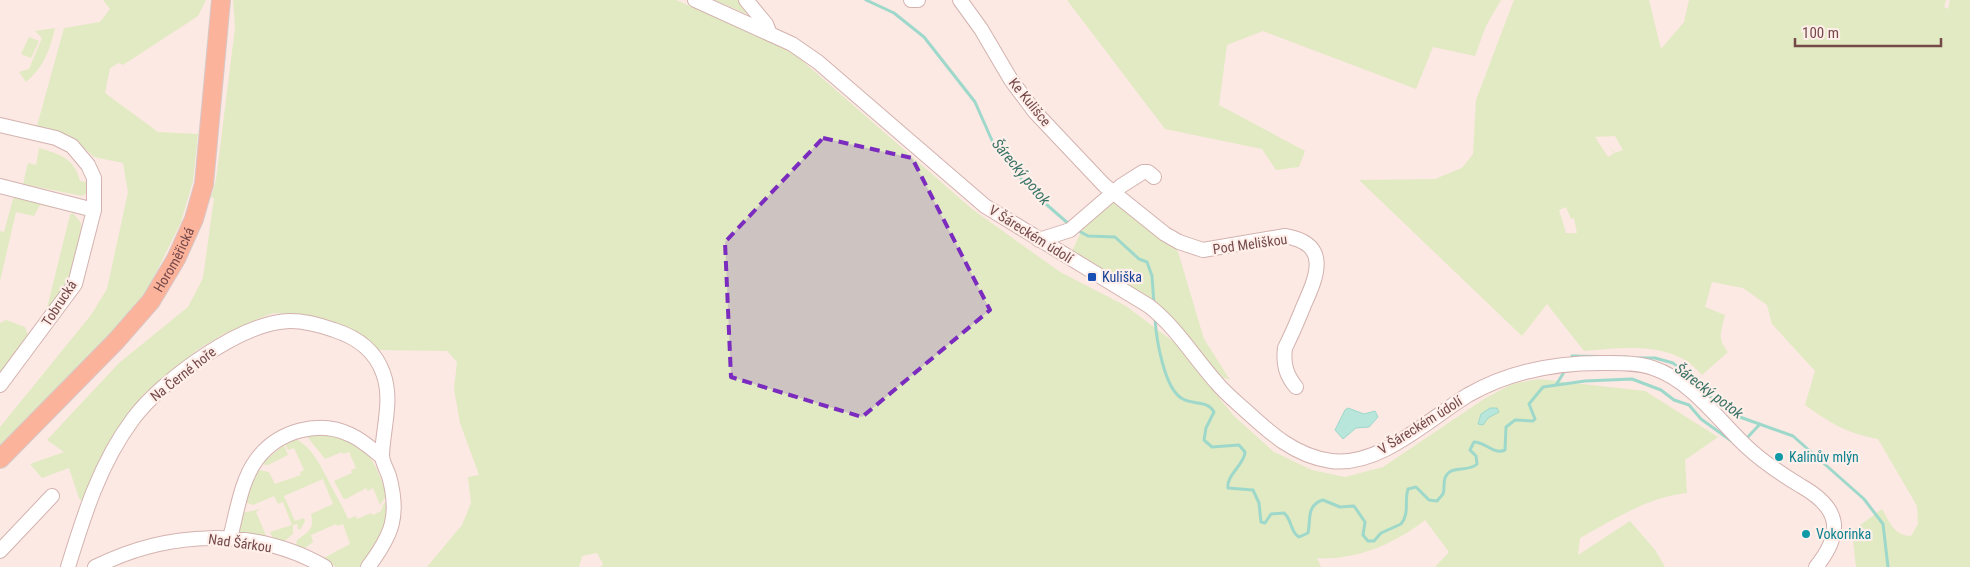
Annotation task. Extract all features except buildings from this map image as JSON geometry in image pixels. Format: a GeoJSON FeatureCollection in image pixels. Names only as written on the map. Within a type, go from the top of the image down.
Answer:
{"type":"FeatureCollection","features":[{"type":"Feature","properties":{"kind":"main road","name":"Horoměřická"},"geometry":{"type":"LineString","coordinates":[[0,459],[140,314],[165,282],[176,260],[194,219],[204,184],[221,0]]}},
{"type":"Feature","properties":{"kind":"street","name":"V Šáreckém údolí"},"geometry":{"type":"LineString","coordinates":[[694,0],[792,44],[818,62],[985,206],[1149,306],[1167,320],[1217,383],[1274,437],[1308,456],[1333,461],[1372,455],[1398,442],[1469,395],[1510,375],[1539,368],[1583,363],[1621,363],[1651,367],[1669,375],[1694,393],[1743,443],[1771,467],[1819,498],[1832,513],[1836,526],[1833,538],[1828,552],[1816,567]]}},
{"type":"Feature","properties":{"kind":"street"},"geometry":{"type":"LineString","coordinates":[[746,0],[766,24],[770,34]]}},
{"type":"Feature","properties":{"kind":"street"},"geometry":{"type":"LineString","coordinates":[[911,0],[918,0]]}},
{"type":"Feature","properties":{"kind":"street","name":"Ke Kulišce"},"geometry":{"type":"LineString","coordinates":[[960,0],[981,28],[1011,80],[1035,112],[1104,186],[1115,192]]}},
{"type":"Feature","properties":{"kind":"street","name":"Tobrucká"},"geometry":{"type":"LineString","coordinates":[[0,125],[56,138],[72,146],[81,155],[94,178],[94,210],[75,284],[0,385]]}},
{"type":"Feature","properties":{"kind":"street"},"geometry":{"type":"LineString","coordinates":[[1039,240],[1073,227],[1115,192],[1143,172],[1148,172],[1154,177]]}},
{"type":"Feature","properties":{"kind":"street"},"geometry":{"type":"LineString","coordinates":[[0,186],[94,210]]}},
{"type":"Feature","properties":{"kind":"street","name":"Pod Meliškou"},"geometry":{"type":"LineString","coordinates":[[1115,192],[1165,234],[1193,248],[1211,250],[1285,236],[1295,238],[1310,249],[1316,256],[1317,276],[1285,348],[1285,370],[1296,387]]}},
{"type":"Feature","properties":{"kind":"street","name":"Na Černé hoře"},"geometry":{"type":"LineString","coordinates":[[68,567],[100,474],[115,445],[134,418],[152,398],[196,361],[220,345],[271,324],[290,321],[320,325],[351,335],[375,356],[383,373],[387,389],[382,458]]}},
{"type":"Feature","properties":{"kind":"street"},"geometry":{"type":"LineString","coordinates":[[230,538],[246,480],[257,459],[271,444],[298,430],[316,428],[349,434],[382,458],[390,483],[394,517],[393,525],[382,549],[368,567]]}},
{"type":"Feature","properties":{"kind":"street"},"geometry":{"type":"LineString","coordinates":[[0,551],[52,496]]}},
{"type":"Feature","properties":{"kind":"street","name":"Nad Šárkou"},"geometry":{"type":"LineString","coordinates":[[95,567],[164,541],[204,537],[230,538],[286,550],[325,567]]}},
{"type":"Feature","properties":{"kind":"highlighted area"},"geometry":{"type":"Polygon","coordinates":[[[823,138],[912,158],[990,310],[862,417],[731,377],[725,242],[823,138]]]}},
{"type":"Feature","properties":{"kind":"green space"},"geometry":{"type":"Polygon","coordinates":[[[103,0],[206,0],[198,16],[123,65],[119,63],[110,68],[105,93],[158,132],[198,134],[193,181],[181,222],[142,301],[0,452],[0,427],[91,315],[107,289],[128,192],[123,163],[94,157],[74,139],[37,126],[64,28],[100,22],[110,9],[103,0]]]}},
{"type":"Feature","properties":{"kind":"green space"},"geometry":{"type":"Polygon","coordinates":[[[233,0],[676,0],[771,41],[798,57],[972,209],[1060,272],[1126,306],[1174,342],[1234,416],[1274,452],[1312,470],[1345,477],[1383,467],[1484,399],[1512,384],[1538,379],[1645,391],[1718,437],[1685,460],[1687,493],[1673,495],[1645,504],[1580,538],[1578,555],[1630,521],[1655,550],[1665,567],[1435,567],[1449,552],[1425,520],[1401,536],[1375,549],[1346,557],[1317,558],[1321,567],[601,567],[603,564],[597,553],[582,556],[579,567],[427,567],[462,525],[471,503],[468,477],[479,475],[460,423],[454,389],[457,362],[447,351],[378,350],[358,333],[336,323],[290,314],[274,313],[222,335],[197,350],[144,394],[127,416],[84,503],[79,498],[69,468],[42,478],[30,464],[64,452],[47,440],[119,363],[188,307],[203,278],[214,198],[211,197],[216,180],[235,28],[233,0]]]}},
{"type":"Feature","properties":{"kind":"green space"},"geometry":{"type":"Polygon","coordinates":[[[714,0],[746,0],[754,17],[714,0]]]}},
{"type":"Feature","properties":{"kind":"green space"},"geometry":{"type":"Polygon","coordinates":[[[1067,0],[1501,0],[1486,26],[1475,56],[1433,47],[1416,89],[1263,31],[1227,45],[1219,105],[1305,151],[1299,167],[1276,170],[1262,149],[1165,129],[1067,0]]]}},
{"type":"Feature","properties":{"kind":"green space"},"geometry":{"type":"Polygon","coordinates":[[[1514,0],[1649,0],[1661,49],[1684,22],[1689,0],[1946,0],[1944,7],[1948,9],[1950,0],[1970,0],[1970,567],[1856,567],[1852,531],[1882,509],[1896,531],[1911,536],[1918,524],[1917,506],[1878,439],[1857,434],[1840,427],[1805,405],[1815,371],[1772,324],[1767,305],[1743,288],[1712,282],[1705,307],[1725,315],[1721,338],[1728,352],[1702,375],[1677,356],[1662,351],[1631,348],[1584,351],[1547,304],[1522,336],[1359,180],[1435,179],[1462,168],[1473,154],[1476,100],[1514,0]],[[1615,136],[1595,137],[1608,157],[1614,153],[1607,144],[1615,153],[1623,150],[1615,136]],[[1566,207],[1559,210],[1566,233],[1577,233],[1574,218],[1571,219],[1566,207]]]}},
{"type":"Feature","properties":{"kind":"green space"},"geometry":{"type":"Polygon","coordinates":[[[55,28],[45,58],[37,71],[26,82],[19,72],[29,69],[42,38],[35,31],[55,28]]]}},
{"type":"Feature","properties":{"kind":"green space"},"geometry":{"type":"Polygon","coordinates":[[[29,37],[39,41],[31,58],[21,54],[29,37]]]}},
{"type":"Feature","properties":{"kind":"green space"},"geometry":{"type":"Polygon","coordinates":[[[39,148],[66,158],[74,167],[80,181],[86,182],[87,193],[82,196],[23,184],[28,163],[36,165],[39,148]]]}},
{"type":"Feature","properties":{"kind":"green space"},"geometry":{"type":"Polygon","coordinates":[[[15,197],[58,209],[40,205],[34,216],[16,212],[0,281],[0,231],[4,232],[15,197]]]}},
{"type":"Feature","properties":{"kind":"green space"},"geometry":{"type":"Polygon","coordinates":[[[1116,198],[1176,245],[1204,339],[1230,380],[1216,375],[1169,314],[1072,251],[1085,223],[1116,198]]]}},
{"type":"Feature","properties":{"kind":"green space"},"geometry":{"type":"Polygon","coordinates":[[[73,213],[81,223],[76,258],[62,290],[49,309],[47,308],[70,215],[73,213]]]}},
{"type":"Feature","properties":{"kind":"green space"},"geometry":{"type":"Polygon","coordinates":[[[6,320],[25,327],[28,335],[0,374],[0,323],[6,320]]]}},
{"type":"Feature","properties":{"kind":"green space"},"geometry":{"type":"Polygon","coordinates":[[[305,434],[338,437],[359,446],[368,454],[381,478],[387,495],[380,505],[373,488],[368,491],[366,488],[346,499],[343,498],[334,481],[352,473],[351,470],[356,468],[349,452],[343,454],[342,452],[325,459],[305,434]]]}},
{"type":"Feature","properties":{"kind":"green space"},"geometry":{"type":"Polygon","coordinates":[[[296,439],[311,451],[318,461],[348,519],[356,516],[357,519],[371,513],[373,515],[381,511],[384,503],[389,503],[390,512],[386,529],[378,545],[361,567],[336,567],[322,559],[350,544],[343,524],[337,526],[336,524],[311,535],[313,542],[305,548],[296,546],[297,540],[310,530],[312,523],[311,514],[333,504],[323,479],[284,496],[295,521],[304,518],[305,521],[300,530],[297,524],[293,525],[293,534],[283,542],[274,540],[270,532],[292,525],[283,502],[278,504],[274,496],[253,505],[245,502],[258,470],[269,472],[275,484],[301,475],[300,472],[304,470],[294,448],[288,450],[285,444],[296,439]]]}},
{"type":"Feature","properties":{"kind":"green space"},"geometry":{"type":"Polygon","coordinates":[[[284,445],[288,455],[268,465],[261,464],[284,445]]]}},
{"type":"Feature","properties":{"kind":"green space"},"geometry":{"type":"Polygon","coordinates":[[[260,509],[256,512],[267,538],[238,532],[242,513],[260,509]]]}},
{"type":"Feature","properties":{"kind":"water"},"geometry":{"type":"Polygon","coordinates":[[[1348,408],[1364,414],[1375,411],[1378,417],[1369,427],[1356,428],[1343,439],[1335,430],[1345,410],[1348,408]]]}},
{"type":"Feature","properties":{"kind":"water"},"geometry":{"type":"Polygon","coordinates":[[[1490,408],[1497,408],[1499,412],[1488,418],[1483,425],[1478,424],[1481,414],[1490,408]]]}},
{"type":"Feature","properties":{"kind":"waterway","name":"Šárecký potok"},"geometry":{"type":"LineString","coordinates":[[866,0],[894,13],[924,37],[975,102],[994,145],[1031,191],[1070,225]]}},
{"type":"Feature","properties":{"kind":"waterway","name":"Šárecký potok"},"geometry":{"type":"LineString","coordinates":[[1077,230],[1088,236],[1115,237],[1139,259],[1147,262],[1152,276],[1154,304]]}},
{"type":"Feature","properties":{"kind":"waterway","name":"Šárecký potok"},"geometry":{"type":"LineString","coordinates":[[1155,318],[1162,362],[1176,394],[1187,401],[1204,404],[1214,412],[1206,428],[1204,440],[1212,447],[1239,445],[1245,452],[1242,461],[1228,483],[1228,488],[1253,490],[1259,503],[1261,522],[1265,523],[1271,514],[1284,513],[1294,532],[1299,537],[1308,533],[1312,509],[1314,505],[1323,500],[1340,507],[1354,506],[1365,522],[1363,535],[1368,541],[1374,541],[1381,533],[1401,524],[1404,520],[1408,489],[1416,487],[1429,500],[1437,501],[1443,494],[1444,480],[1451,471],[1473,467],[1477,464],[1476,456],[1470,450],[1474,442],[1493,450],[1505,450],[1506,427],[1515,420],[1533,421],[1535,419],[1529,404],[1543,387],[1585,381],[1632,379],[1661,390],[1674,400],[1689,405],[1701,419],[1737,445]]}},
{"type":"Feature","properties":{"kind":"waterway","name":"Šárecký potok"},"geometry":{"type":"LineString","coordinates":[[1572,356],[1627,357]]}},
{"type":"Feature","properties":{"kind":"waterway","name":"Šárecký potok"},"geometry":{"type":"LineString","coordinates":[[1638,358],[1655,358],[1673,363],[1719,404],[1737,416],[1793,436],[1864,499],[1883,524],[1888,567]]}},
{"type":"Feature","properties":{"kind":"waterway","name":"Šárecký potok"},"geometry":{"type":"LineString","coordinates":[[1556,385],[1566,369]]}},
{"type":"Feature","properties":{"kind":"waterway"},"geometry":{"type":"LineString","coordinates":[[1746,439],[1760,424]]}},
{"type":"Feature","properties":{"kind":"place","name":"Kuliška"},"geometry":{"type":"Point","coordinates":[1092,277]}},
{"type":"Feature","properties":{"kind":"place","name":"Kalinův mlýn"},"geometry":{"type":"Point","coordinates":[1779,457]}},
{"type":"Feature","properties":{"kind":"place","name":"Vokorinka"},"geometry":{"type":"Point","coordinates":[1806,534]}}]}
